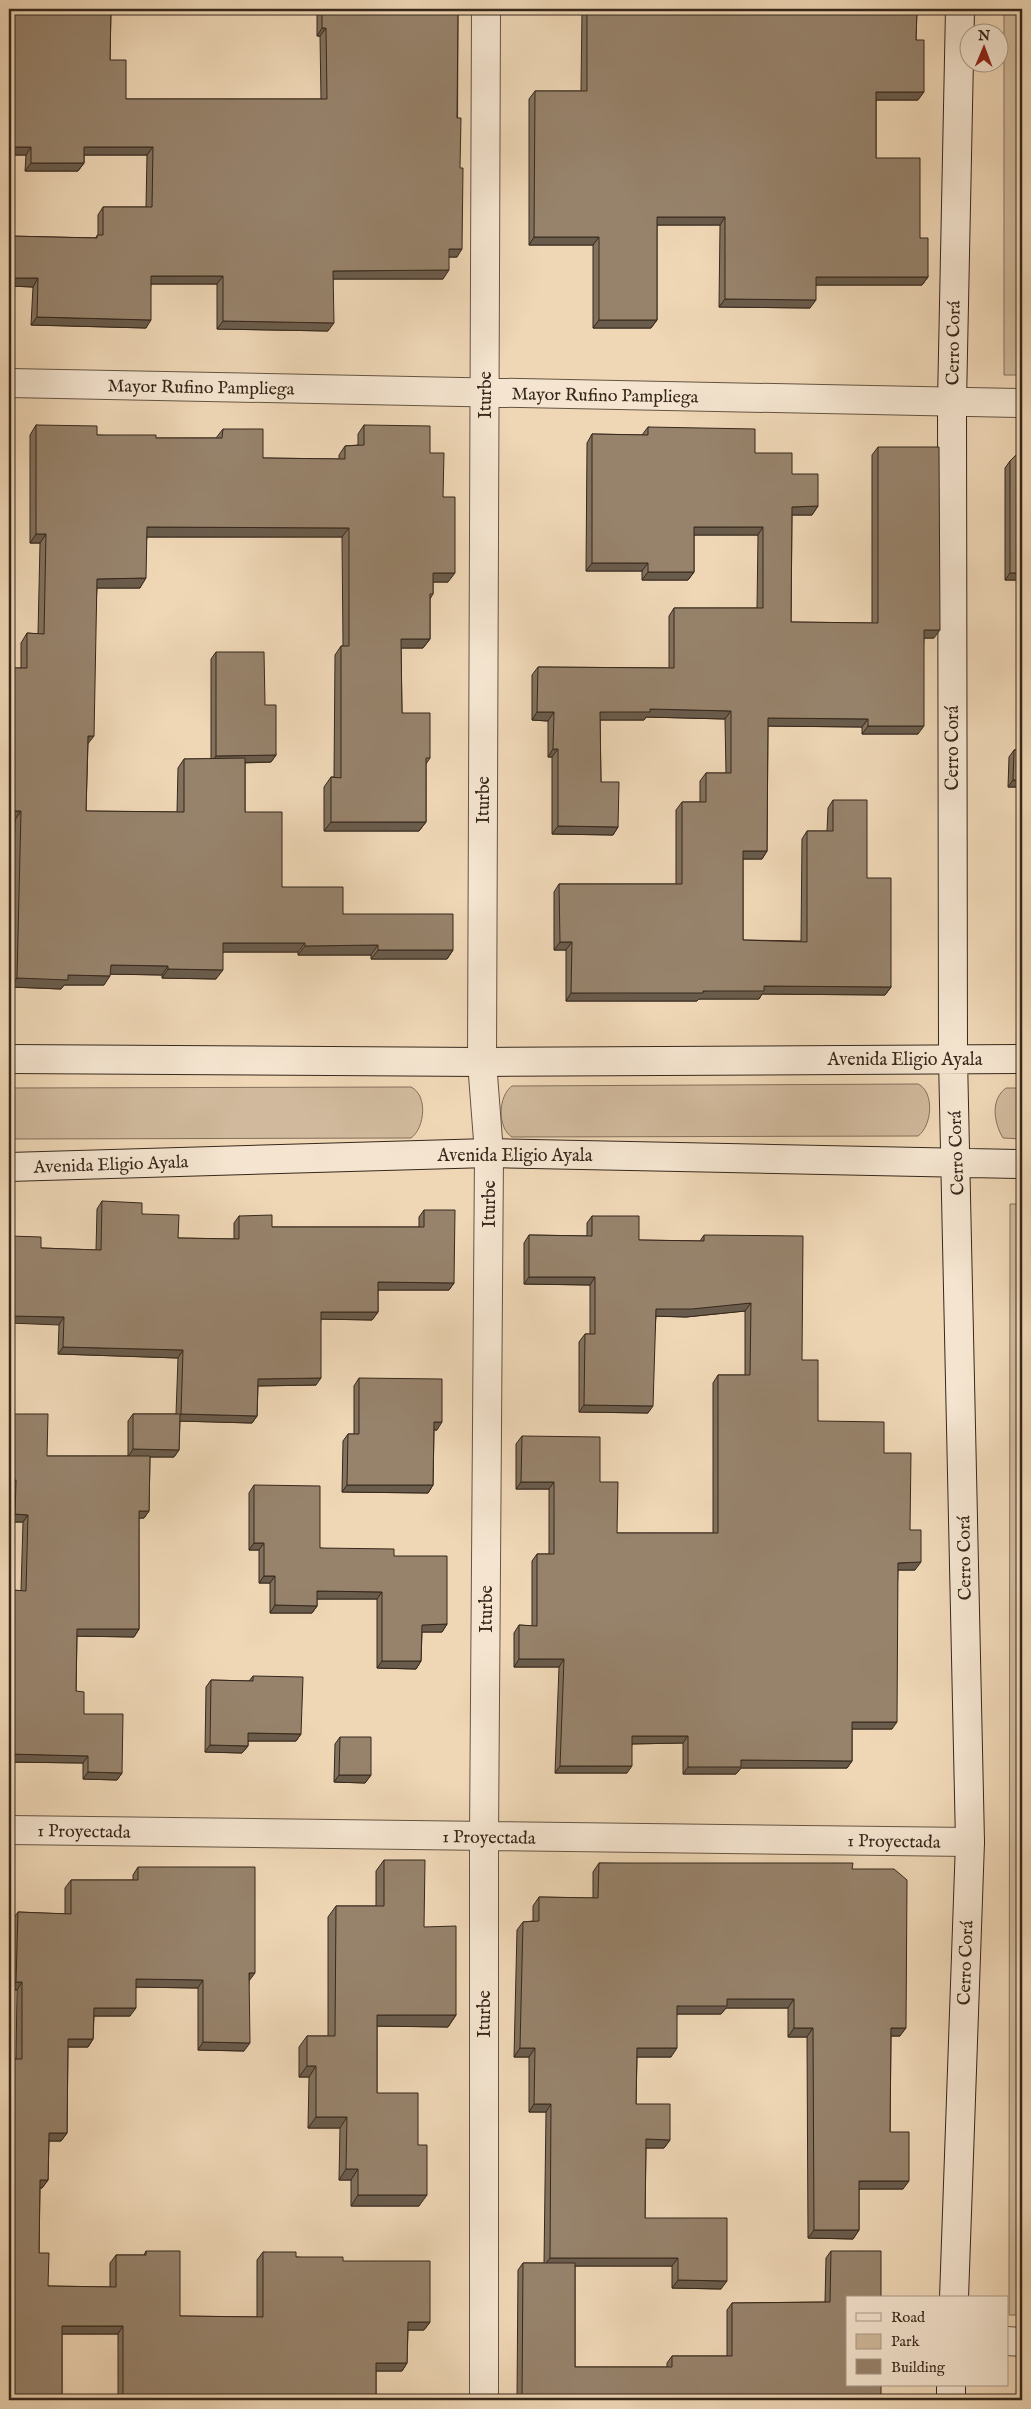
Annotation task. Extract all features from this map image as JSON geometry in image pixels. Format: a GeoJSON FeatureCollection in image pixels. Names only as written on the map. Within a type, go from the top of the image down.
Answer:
{"type":"FeatureCollection","features":[{"type":"Feature","properties":{"kind":"street","name":"Iturbe"},"geometry":{"type":"LineString","coordinates":[[484,2400],[484,1837],[489,1153],[482,1062],[486,9]]}},
{"type":"Feature","properties":{"kind":"street","name":"Cerro Corá"},"geometry":{"type":"LineString","coordinates":[[954,2296],[970,1842],[957,1164],[953,1058],[952,402],[960,9]]}},
{"type":"Feature","properties":{"kind":"street","name":"Mayor Rufino Pampliega"},"geometry":{"type":"LineString","coordinates":[[9,384],[1022,403]]}},
{"type":"Feature","properties":{"kind":"street","name":"Avenida Eligio Ayala"},"geometry":{"type":"LineString","coordinates":[[9,1059],[482,1062],[1022,1059]]}},
{"type":"Feature","properties":{"kind":"street","name":"Avenida Eligio Ayala"},"geometry":{"type":"LineString","coordinates":[[9,1167],[489,1153],[1022,1164]]}},
{"type":"Feature","properties":{"kind":"street","name":"1 Proyectada"},"geometry":{"type":"LineString","coordinates":[[9,1830],[970,1842]]}},
{"type":"Feature","properties":{"kind":"street"},"geometry":{"type":"LineString","coordinates":[[1008,2342],[1022,2342]]}},
{"type":"Feature","properties":{"kind":"street"},"geometry":{"type":"LineString","coordinates":[[951,2386],[951,2400]]}},
{"type":"Feature","properties":{"kind":"green space"},"geometry":{"type":"Polygon","coordinates":[[[1004,9],[1022,9],[1022,375],[1004,375],[1004,72],[1008,72],[1008,22],[1004,22],[1004,9]]]}},
{"type":"Feature","properties":{"kind":"green space"},"geometry":{"type":"Polygon","coordinates":[[[918,1084],[927,1094],[930,1109],[926,1125],[918,1136],[512,1137],[504,1127],[501,1112],[504,1097],[512,1086],[918,1084]]]}},
{"type":"Feature","properties":{"kind":"green space"},"geometry":{"type":"Polygon","coordinates":[[[411,1087],[420,1097],[423,1112],[419,1127],[411,1138],[9,1139],[9,1088],[411,1087]]]}},
{"type":"Feature","properties":{"kind":"green space"},"geometry":{"type":"Polygon","coordinates":[[[1006,1088],[1022,1088],[1022,1139],[1003,1138],[997,1126],[996,1105],[1001,1093],[1006,1088]]]}},
{"type":"Feature","properties":{"kind":"green space"},"geometry":{"type":"Polygon","coordinates":[[[1010,1204],[1022,1204],[1022,2315],[1009,2315],[1010,1204]]]}},
{"type":"Feature","properties":{"kind":"building"},"geometry":{"type":"Polygon","coordinates":[[[12,9],[111,9],[110,60],[126,60],[126,99],[327,99],[326,28],[322,28],[322,9],[458,9],[457,118],[461,118],[460,168],[463,168],[462,249],[449,249],[449,270],[333,271],[334,323],[223,321],[223,276],[151,276],[151,320],[37,317],[38,278],[9,278],[9,236],[97,238],[97,235],[103,235],[103,207],[152,207],[153,147],[84,147],[84,163],[31,163],[31,147],[9,147],[9,60],[11,60],[12,9]]]}},
{"type":"Feature","properties":{"kind":"building"},"geometry":{"type":"Polygon","coordinates":[[[587,9],[863,12],[863,9],[917,9],[916,40],[924,40],[924,92],[876,92],[876,158],[920,158],[920,238],[928,238],[928,277],[816,277],[816,300],[725,299],[725,217],[657,217],[657,320],[599,320],[599,237],[534,237],[535,91],[587,91],[587,9]]]}},
{"type":"Feature","properties":{"kind":"building"},"geometry":{"type":"Polygon","coordinates":[[[36,425],[97,426],[97,435],[156,435],[156,438],[222,438],[223,429],[263,429],[263,458],[345,459],[345,446],[364,445],[364,425],[430,426],[430,453],[444,453],[443,497],[455,497],[455,573],[433,573],[433,594],[430,594],[430,639],[401,639],[402,713],[430,713],[430,758],[426,758],[426,822],[331,822],[331,777],[341,778],[341,646],[349,646],[349,528],[147,527],[146,578],[97,579],[94,736],[88,736],[86,811],[184,812],[184,759],[245,758],[245,812],[282,812],[282,887],[343,887],[343,914],[453,914],[453,950],[378,950],[378,945],[305,946],[305,943],[223,943],[223,970],[168,969],[168,966],[111,965],[110,976],[68,975],[68,980],[17,978],[21,811],[9,811],[9,668],[27,668],[27,633],[44,634],[46,534],[36,534],[36,425]]]}},
{"type":"Feature","properties":{"kind":"building"},"geometry":{"type":"Polygon","coordinates":[[[648,427],[755,429],[755,453],[792,453],[792,474],[818,474],[818,506],[792,507],[791,622],[878,623],[878,447],[939,447],[940,630],[924,630],[924,726],[868,726],[868,719],[768,718],[767,851],[743,851],[743,940],[807,942],[807,831],[833,831],[833,800],[867,800],[867,878],[891,878],[891,987],[764,986],[764,991],[571,993],[572,942],[560,942],[559,884],[682,884],[682,802],[706,802],[706,773],[731,773],[731,711],[650,709],[650,712],[600,712],[601,782],[619,782],[618,827],[558,826],[558,749],[553,749],[554,712],[537,712],[538,667],[674,668],[674,608],[763,608],[763,527],[694,527],[694,572],[648,572],[648,563],[592,563],[592,434],[648,435],[648,427]]]}},
{"type":"Feature","properties":{"kind":"building"},"geometry":{"type":"Polygon","coordinates":[[[1022,449],[1022,573],[1010,573],[1010,461],[1022,449]]]}},
{"type":"Feature","properties":{"kind":"building"},"geometry":{"type":"Polygon","coordinates":[[[216,652],[264,652],[265,705],[276,705],[276,755],[216,756],[216,652]]]}},
{"type":"Feature","properties":{"kind":"building"},"geometry":{"type":"Polygon","coordinates":[[[1022,749],[1022,780],[1013,780],[1014,750],[1022,749]]]}},
{"type":"Feature","properties":{"kind":"building"},"geometry":{"type":"Polygon","coordinates":[[[102,1201],[142,1203],[142,1214],[179,1215],[178,1238],[239,1239],[239,1216],[272,1215],[272,1227],[424,1227],[424,1210],[455,1210],[454,1283],[378,1282],[378,1312],[321,1312],[321,1378],[258,1379],[257,1416],[181,1414],[183,1350],[63,1347],[64,1317],[9,1316],[9,1236],[41,1237],[41,1248],[101,1250],[102,1201]]]}},
{"type":"Feature","properties":{"kind":"building"},"geometry":{"type":"Polygon","coordinates":[[[592,1216],[639,1216],[639,1240],[704,1241],[704,1235],[803,1236],[802,1360],[818,1360],[818,1421],[884,1422],[884,1453],[911,1453],[910,1530],[921,1530],[921,1562],[898,1563],[897,1722],[852,1722],[852,1761],[741,1760],[741,1767],[688,1767],[688,1736],[632,1736],[632,1766],[560,1766],[564,1659],[519,1659],[519,1625],[537,1626],[537,1554],[554,1554],[554,1482],[521,1482],[522,1436],[600,1437],[600,1482],[618,1482],[617,1533],[718,1533],[718,1375],[750,1375],[751,1303],[692,1309],[656,1309],[653,1406],[584,1405],[585,1334],[595,1334],[595,1277],[529,1277],[529,1235],[592,1236],[592,1216]]]}},
{"type":"Feature","properties":{"kind":"building"},"geometry":{"type":"Polygon","coordinates":[[[359,1378],[442,1379],[442,1422],[434,1422],[433,1485],[347,1485],[348,1434],[359,1434],[359,1378]]]}},
{"type":"Feature","properties":{"kind":"building"},"geometry":{"type":"Polygon","coordinates":[[[9,1414],[48,1414],[47,1456],[150,1456],[149,1511],[139,1511],[139,1629],[77,1629],[76,1691],[84,1692],[84,1714],[123,1714],[122,1773],[88,1772],[88,1756],[9,1754],[9,1628],[13,1628],[13,1590],[26,1591],[28,1515],[15,1514],[16,1480],[9,1480],[9,1414]]]}},
{"type":"Feature","properties":{"kind":"building"},"geometry":{"type":"Polygon","coordinates":[[[133,1414],[180,1414],[179,1450],[133,1449],[133,1414]]]}},
{"type":"Feature","properties":{"kind":"building"},"geometry":{"type":"Polygon","coordinates":[[[254,1485],[320,1486],[320,1548],[394,1549],[394,1556],[447,1556],[447,1624],[422,1625],[421,1661],[382,1661],[382,1592],[317,1591],[317,1606],[275,1605],[275,1576],[264,1576],[264,1543],[254,1543],[254,1485]]]}},
{"type":"Feature","properties":{"kind":"building"},"geometry":{"type":"Polygon","coordinates":[[[253,1676],[303,1677],[301,1734],[248,1733],[248,1746],[210,1745],[211,1680],[253,1681],[253,1676]]]}},
{"type":"Feature","properties":{"kind":"building"},"geometry":{"type":"Polygon","coordinates":[[[340,1737],[371,1737],[371,1775],[339,1775],[340,1737]]]}},
{"type":"Feature","properties":{"kind":"building"},"geometry":{"type":"Polygon","coordinates":[[[384,1860],[425,1860],[424,1927],[456,1926],[456,2015],[377,2015],[377,2093],[418,2093],[418,2145],[427,2145],[427,2195],[358,2195],[358,2169],[346,2169],[347,2117],[316,2117],[316,2066],[307,2066],[307,2036],[335,2036],[336,1906],[384,1906],[384,1860]]]}},
{"type":"Feature","properties":{"kind":"building"},"geometry":{"type":"Polygon","coordinates":[[[599,1863],[853,1863],[852,1869],[894,1869],[907,1880],[906,2028],[891,2028],[890,2132],[909,2132],[909,2181],[859,2181],[859,2230],[814,2230],[813,2028],[794,2028],[794,1999],[727,1999],[727,2006],[677,2006],[677,2048],[637,2048],[636,2104],[670,2104],[670,2140],[646,2139],[645,2218],[727,2218],[727,2281],[678,2280],[678,2258],[550,2258],[551,2104],[534,2104],[535,2048],[520,2048],[523,1922],[539,1921],[539,1897],[598,1898],[599,1863]]]}},
{"type":"Feature","properties":{"kind":"building"},"geometry":{"type":"Polygon","coordinates":[[[138,1867],[255,1867],[255,1973],[249,1973],[250,2043],[203,2042],[203,1980],[136,1979],[136,2008],[94,2008],[93,2039],[68,2039],[67,2133],[49,2133],[48,2180],[40,2180],[39,2253],[49,2253],[48,2286],[116,2287],[116,2255],[146,2255],[146,2251],[180,2251],[180,2316],[263,2317],[263,2252],[296,2252],[296,2257],[343,2257],[343,2261],[430,2261],[430,2322],[408,2322],[407,2363],[376,2363],[376,2400],[123,2400],[123,2326],[62,2326],[62,2400],[27,2400],[27,2397],[9,2397],[9,2205],[12,2106],[9,2106],[9,2059],[22,2059],[22,1982],[16,1982],[18,1912],[71,1914],[71,1880],[138,1880],[138,1867]]]}},
{"type":"Feature","properties":{"kind":"building"},"geometry":{"type":"Polygon","coordinates":[[[831,2251],[881,2251],[881,2296],[846,2296],[846,2386],[881,2386],[881,2398],[837,2397],[837,2400],[522,2400],[523,2263],[575,2263],[575,2367],[672,2367],[672,2356],[732,2356],[732,2303],[830,2302],[831,2251]]]}}]}
